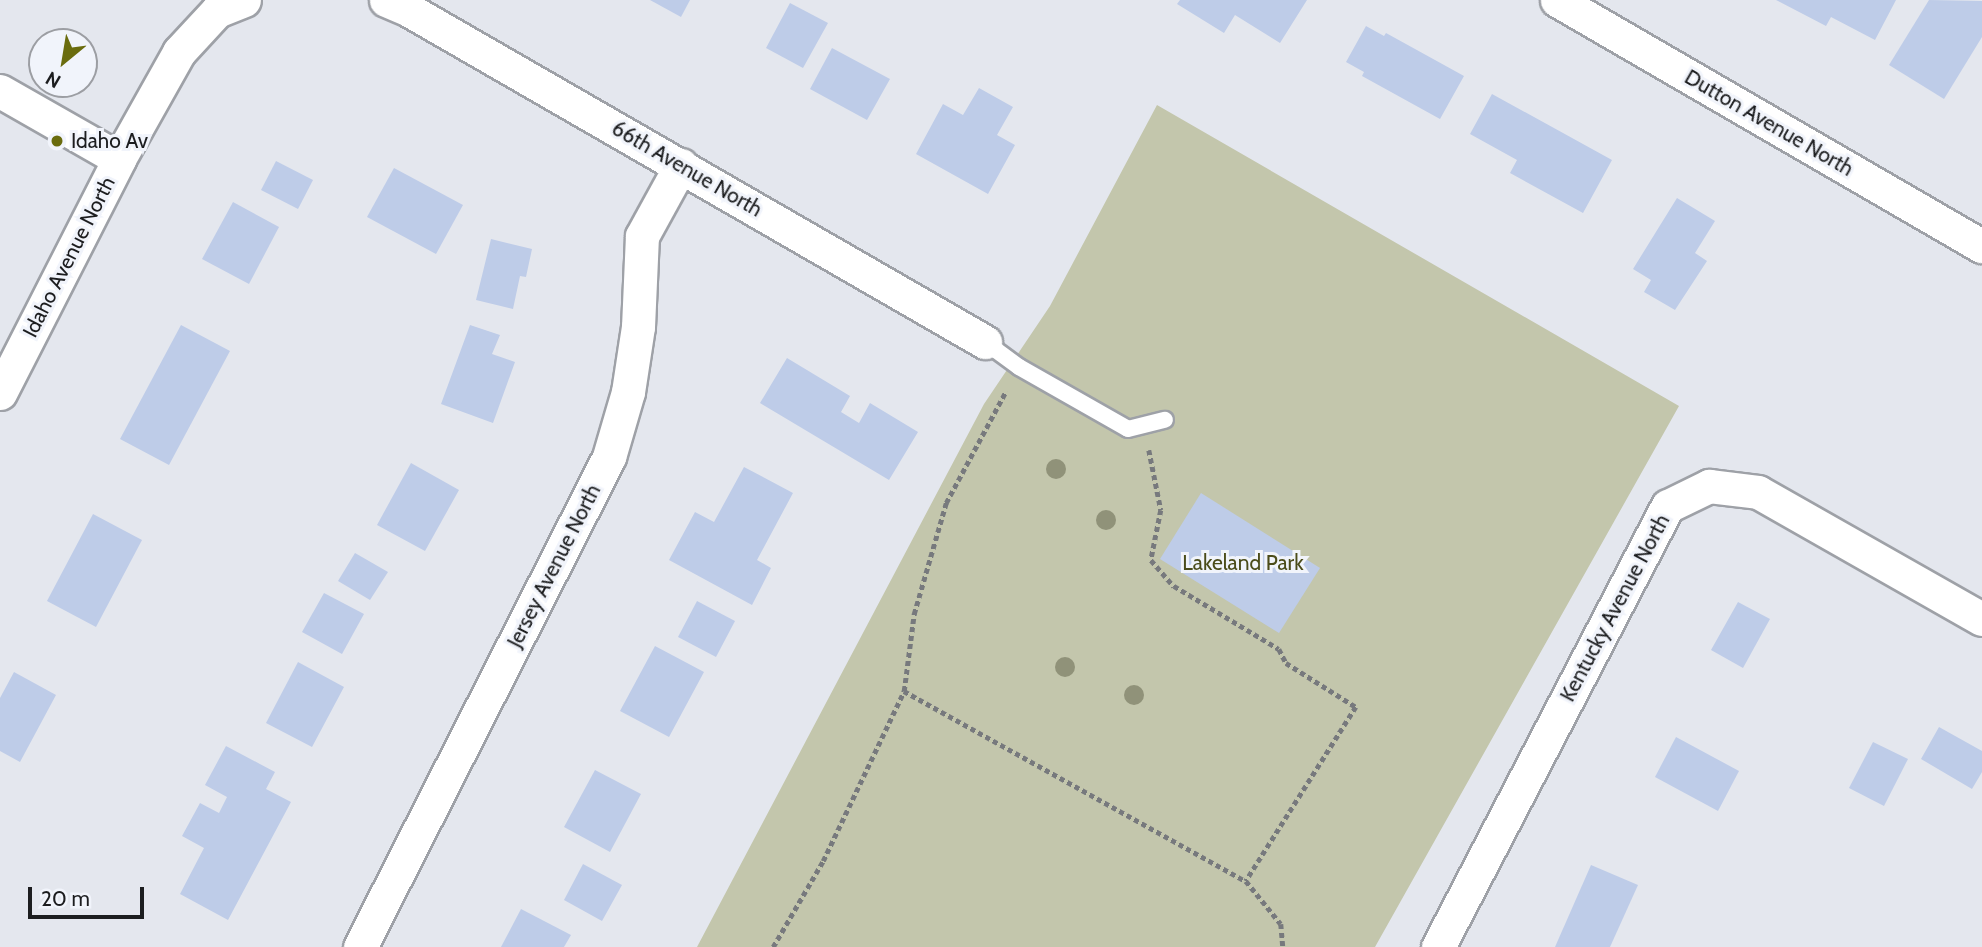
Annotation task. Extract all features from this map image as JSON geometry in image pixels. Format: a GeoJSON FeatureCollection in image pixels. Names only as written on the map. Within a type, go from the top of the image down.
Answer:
{"type":"FeatureCollection","features":[{"type":"Feature","properties":{"kind":"street"},"geometry":{"type":"LineString","coordinates":[[0,91],[119,159],[179,52],[217,11],[244,0]]}},
{"type":"Feature","properties":{"kind":"street","name":"66th Avenue North"},"geometry":{"type":"LineString","coordinates":[[386,0],[410,10],[985,342]]}},
{"type":"Feature","properties":{"kind":"street","name":"Dutton Avenue North"},"geometry":{"type":"LineString","coordinates":[[1557,0],[1982,246]]}},
{"type":"Feature","properties":{"kind":"street","name":"Idaho Avenue North"},"geometry":{"type":"LineString","coordinates":[[0,393],[119,159]]}},
{"type":"Feature","properties":{"kind":"street","name":"Jersey Avenue North"},"geometry":{"type":"LineString","coordinates":[[360,947],[609,457],[628,392],[634,353],[642,236],[681,165]]}},
{"type":"Feature","properties":{"kind":"street","name":"Kentucky Avenue North"},"geometry":{"type":"LineString","coordinates":[[1437,947],[1668,506],[1709,486],[1758,492],[1982,619]]}},
{"type":"Feature","properties":{"kind":"lane"},"geometry":{"type":"LineString","coordinates":[[985,342],[1019,367],[1128,429],[1165,420]]}},
{"type":"Feature","properties":{"kind":"path"},"geometry":{"type":"LineString","coordinates":[[773,947],[823,860],[904,691],[914,614],[946,503],[1019,367]]}},
{"type":"Feature","properties":{"kind":"path"},"geometry":{"type":"LineString","coordinates":[[1143,425],[1161,510],[1150,560],[1174,586],[1279,649],[1286,663],[1356,707],[1247,881]]}},
{"type":"Feature","properties":{"kind":"path"},"geometry":{"type":"LineString","coordinates":[[904,691],[1247,881],[1281,924],[1283,947]]}},
{"type":"Feature","properties":{"kind":"green space","name":"Lakeland Park"},"geometry":{"type":"Polygon","coordinates":[[[1157,105],[1679,406],[1375,947],[697,947],[984,404],[1050,306],[1157,105]]]}},
{"type":"Feature","properties":{"kind":"building"},"geometry":{"type":"Polygon","coordinates":[[[650,0],[690,0],[681,17],[650,0]]]}},
{"type":"Feature","properties":{"kind":"building"},"geometry":{"type":"Polygon","coordinates":[[[1180,0],[1307,0],[1280,43],[1235,15],[1224,33],[1177,4],[1180,0]]]}},
{"type":"Feature","properties":{"kind":"building"},"geometry":{"type":"Polygon","coordinates":[[[1776,0],[1896,0],[1875,40],[1831,17],[1826,26],[1776,0]]]}},
{"type":"Feature","properties":{"kind":"building"},"geometry":{"type":"Polygon","coordinates":[[[1929,0],[1982,1],[1982,37],[1944,99],[1889,65],[1929,0]]]}},
{"type":"Feature","properties":{"kind":"building"},"geometry":{"type":"Polygon","coordinates":[[[790,3],[828,23],[803,68],[766,48],[790,3]]]}},
{"type":"Feature","properties":{"kind":"building"},"geometry":{"type":"Polygon","coordinates":[[[1366,26],[1384,36],[1386,33],[1464,76],[1440,119],[1362,76],[1364,72],[1346,62],[1366,26]]]}},
{"type":"Feature","properties":{"kind":"building"},"geometry":{"type":"Polygon","coordinates":[[[832,48],[890,79],[867,120],[810,89],[832,48]]]}},
{"type":"Feature","properties":{"kind":"building"},"geometry":{"type":"Polygon","coordinates":[[[979,88],[1013,107],[997,135],[1015,145],[988,194],[916,154],[943,104],[963,115],[979,88]]]}},
{"type":"Feature","properties":{"kind":"building"},"geometry":{"type":"Polygon","coordinates":[[[1492,94],[1612,160],[1583,213],[1510,173],[1517,160],[1470,134],[1492,94]]]}},
{"type":"Feature","properties":{"kind":"building"},"geometry":{"type":"Polygon","coordinates":[[[276,161],[313,180],[298,209],[261,190],[276,161]]]}},
{"type":"Feature","properties":{"kind":"building"},"geometry":{"type":"Polygon","coordinates":[[[394,168],[463,205],[436,254],[367,217],[394,168]]]}},
{"type":"Feature","properties":{"kind":"building"},"geometry":{"type":"Polygon","coordinates":[[[1677,198],[1715,221],[1695,253],[1707,261],[1675,310],[1644,292],[1651,280],[1633,269],[1677,198]]]}},
{"type":"Feature","properties":{"kind":"building"},"geometry":{"type":"Polygon","coordinates":[[[233,202],[279,227],[249,284],[202,259],[233,202]]]}},
{"type":"Feature","properties":{"kind":"building"},"geometry":{"type":"Polygon","coordinates":[[[491,239],[532,249],[526,277],[520,276],[513,309],[476,300],[491,239]]]}},
{"type":"Feature","properties":{"kind":"building"},"geometry":{"type":"Polygon","coordinates":[[[181,325],[230,351],[169,465],[120,439],[181,325]]]}},
{"type":"Feature","properties":{"kind":"building"},"geometry":{"type":"Polygon","coordinates":[[[470,325],[500,335],[492,354],[515,362],[493,423],[441,404],[470,325]]]}},
{"type":"Feature","properties":{"kind":"building"},"geometry":{"type":"Polygon","coordinates":[[[787,358],[850,396],[841,412],[859,423],[870,403],[918,432],[889,480],[760,403],[787,358]]]}},
{"type":"Feature","properties":{"kind":"building"},"geometry":{"type":"Polygon","coordinates":[[[411,463],[459,490],[425,551],[377,525],[411,463]]]}},
{"type":"Feature","properties":{"kind":"building"},"geometry":{"type":"Polygon","coordinates":[[[744,467],[793,493],[757,560],[771,568],[752,605],[669,560],[695,512],[714,522],[744,467]]]}},
{"type":"Feature","properties":{"kind":"building"},"geometry":{"type":"Polygon","coordinates":[[[1201,493],[1320,568],[1279,633],[1160,559],[1201,493]]]}},
{"type":"Feature","properties":{"kind":"building"},"geometry":{"type":"Polygon","coordinates":[[[93,514],[142,540],[96,627],[47,601],[93,514]]]}},
{"type":"Feature","properties":{"kind":"building"},"geometry":{"type":"Polygon","coordinates":[[[355,553],[388,572],[370,600],[338,581],[355,553]]]}},
{"type":"Feature","properties":{"kind":"building"},"geometry":{"type":"Polygon","coordinates":[[[324,593],[364,614],[342,654],[302,632],[324,593]]]}},
{"type":"Feature","properties":{"kind":"building"},"geometry":{"type":"Polygon","coordinates":[[[697,601],[735,621],[716,657],[678,637],[697,601]]]}},
{"type":"Feature","properties":{"kind":"building"},"geometry":{"type":"Polygon","coordinates":[[[1738,602],[1770,619],[1743,668],[1711,650],[1738,602]]]}},
{"type":"Feature","properties":{"kind":"building"},"geometry":{"type":"Polygon","coordinates":[[[655,646],[704,672],[669,737],[620,711],[655,646]]]}},
{"type":"Feature","properties":{"kind":"building"},"geometry":{"type":"Polygon","coordinates":[[[298,662],[344,687],[312,747],[266,723],[298,662]]]}},
{"type":"Feature","properties":{"kind":"building"},"geometry":{"type":"Polygon","coordinates":[[[14,672],[56,695],[20,762],[0,751],[0,698],[14,672]]]}},
{"type":"Feature","properties":{"kind":"building"},"geometry":{"type":"Polygon","coordinates":[[[1939,727],[1982,751],[1982,772],[1972,789],[1921,759],[1939,727]]]}},
{"type":"Feature","properties":{"kind":"building"},"geometry":{"type":"Polygon","coordinates":[[[1676,737],[1739,771],[1718,811],[1655,777],[1676,737]]]}},
{"type":"Feature","properties":{"kind":"building"},"geometry":{"type":"Polygon","coordinates":[[[1873,742],[1908,759],[1884,806],[1849,788],[1873,742]]]}},
{"type":"Feature","properties":{"kind":"building"},"geometry":{"type":"Polygon","coordinates":[[[226,746],[275,772],[266,789],[291,802],[228,920],[180,894],[204,848],[182,836],[200,803],[219,813],[227,797],[205,785],[226,746]]]}},
{"type":"Feature","properties":{"kind":"building"},"geometry":{"type":"Polygon","coordinates":[[[595,770],[641,794],[610,852],[564,827],[595,770]]]}},
{"type":"Feature","properties":{"kind":"building"},"geometry":{"type":"Polygon","coordinates":[[[583,864],[622,885],[602,921],[564,900],[583,864]]]}},
{"type":"Feature","properties":{"kind":"building"},"geometry":{"type":"Polygon","coordinates":[[[1591,865],[1638,885],[1610,947],[1555,947],[1591,865]]]}},
{"type":"Feature","properties":{"kind":"building"},"geometry":{"type":"Polygon","coordinates":[[[521,909],[571,935],[564,947],[501,947],[521,909]]]}},
{"type":"Feature","properties":{"kind":"place","name":"Idaho Av"},"geometry":{"type":"Point","coordinates":[57,141]}}]}
